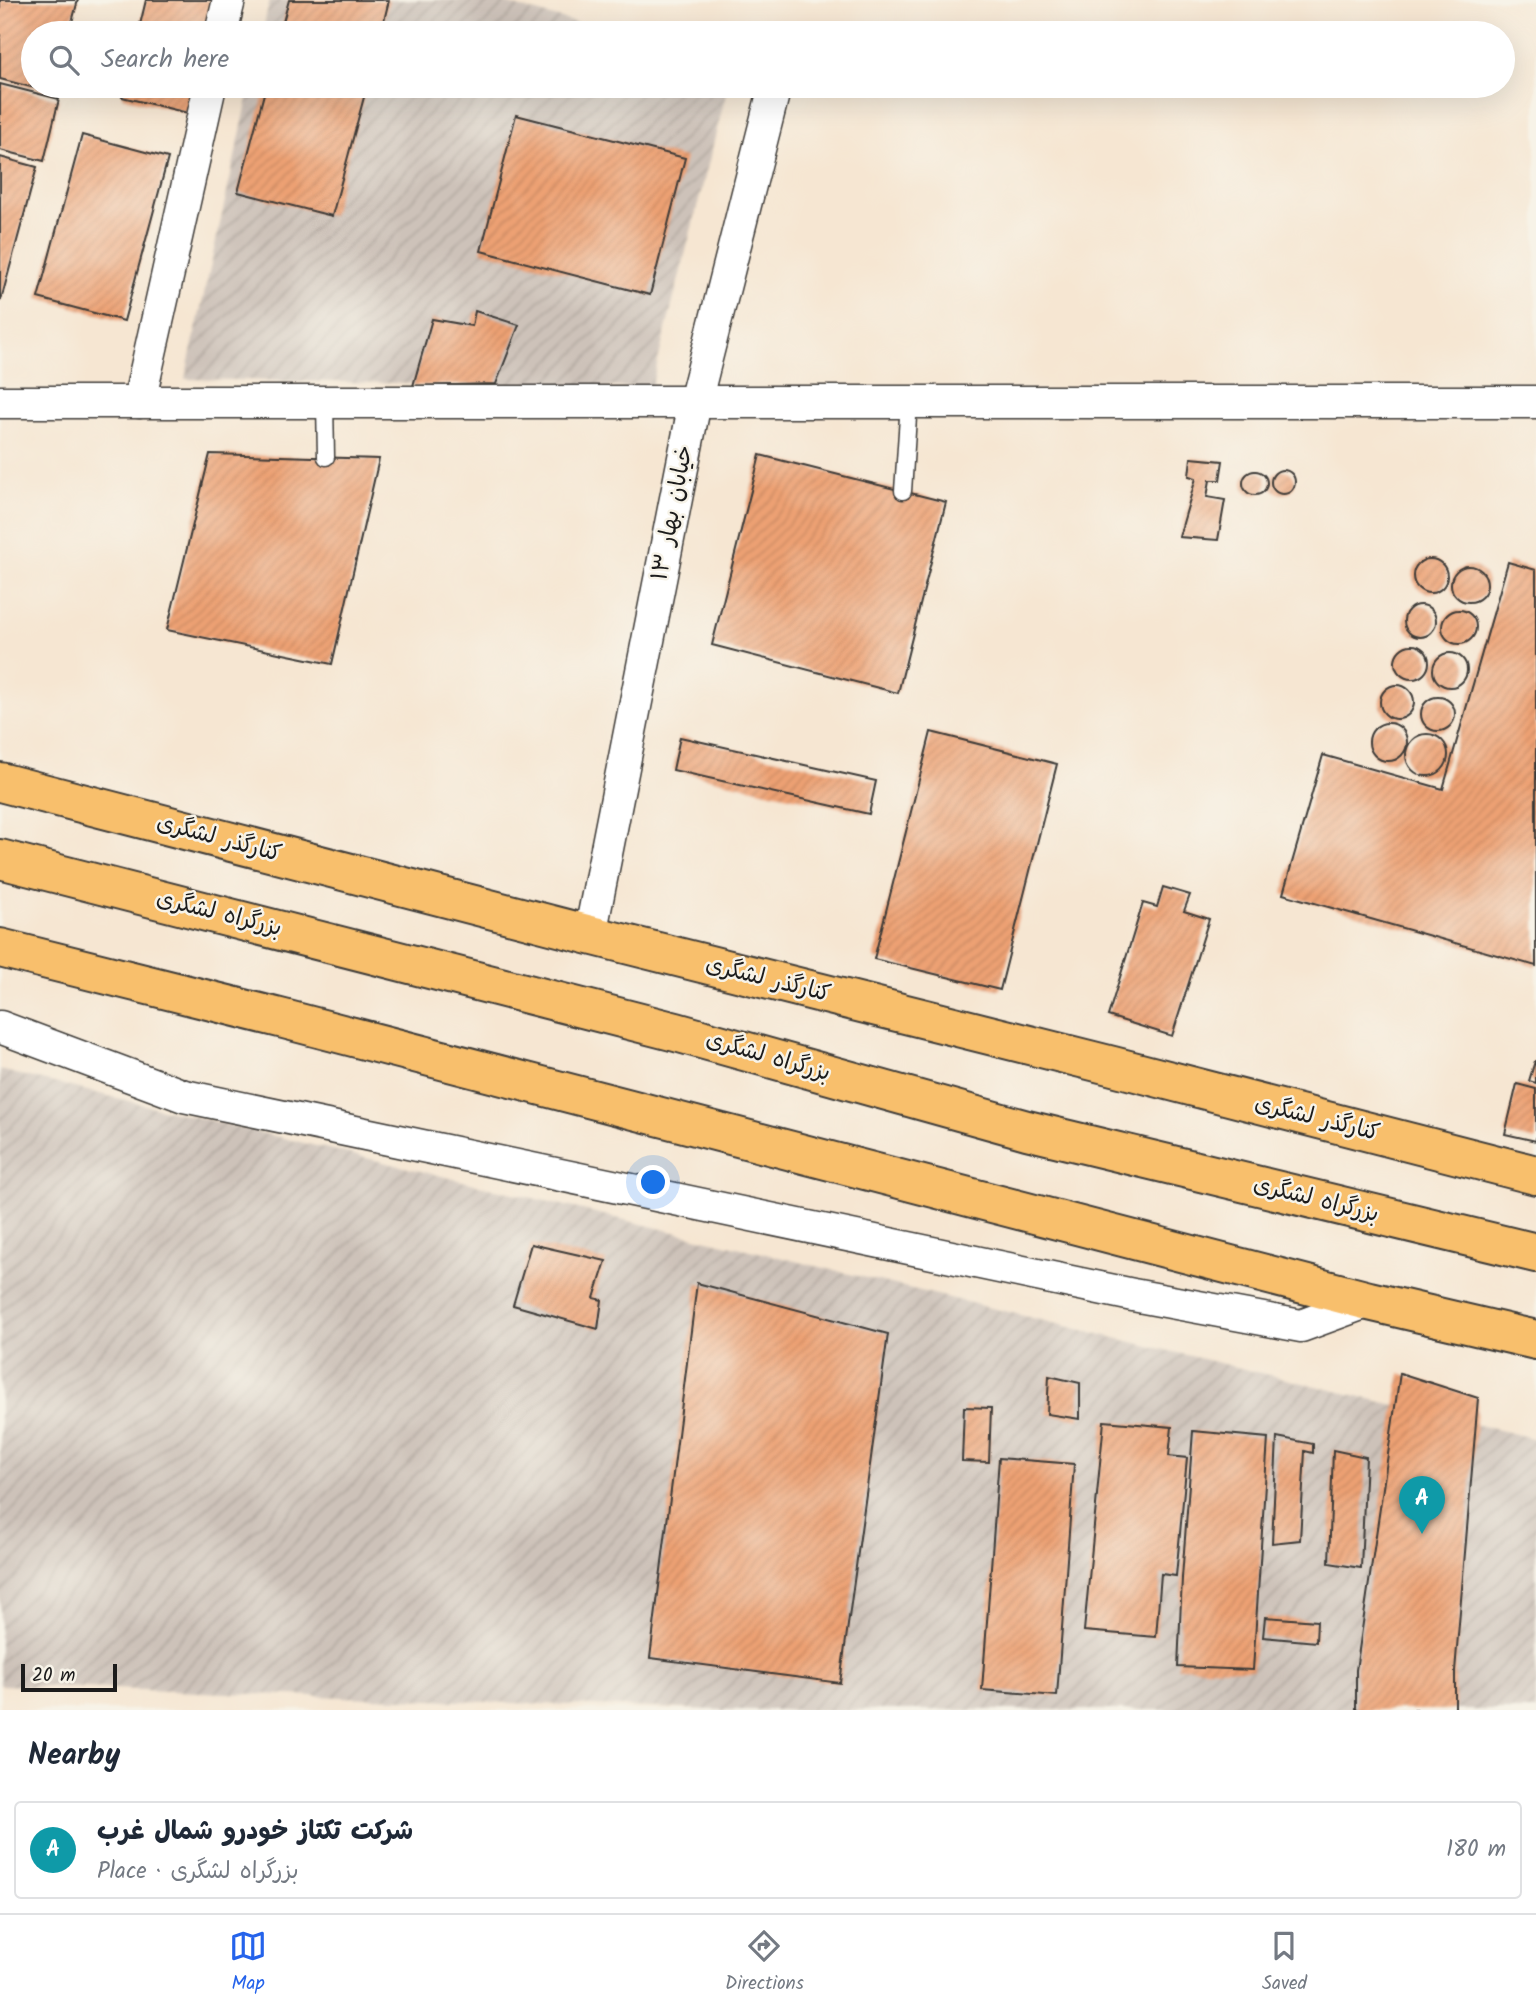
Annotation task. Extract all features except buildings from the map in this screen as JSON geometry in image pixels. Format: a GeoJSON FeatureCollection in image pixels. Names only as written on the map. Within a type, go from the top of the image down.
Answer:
{"type":"FeatureCollection","features":[{"type":"Feature","properties":{"kind":"main road","name":"کنارگذر لشگری"},"geometry":{"type":"LineString","coordinates":[[0,782],[1536,1175]]}},
{"type":"Feature","properties":{"kind":"main road","name":"بزرگراه لشگری"},"geometry":{"type":"LineString","coordinates":[[0,859],[676,1032],[1027,1130],[1536,1253]]}},
{"type":"Feature","properties":{"kind":"main road"},"geometry":{"type":"LineString","coordinates":[[0,948],[284,1018],[1369,1301],[1536,1340]]}},
{"type":"Feature","properties":{"kind":"street"},"geometry":{"type":"LineString","coordinates":[[225,21],[229,0]]}},
{"type":"Feature","properties":{"kind":"street"},"geometry":{"type":"LineString","coordinates":[[139,402],[207,98]]}},
{"type":"Feature","properties":{"kind":"street","name":"خیابان بهار ۱۳"},"geometry":{"type":"LineString","coordinates":[[590,935],[695,402],[772,98]]}},
{"type":"Feature","properties":{"kind":"street"},"geometry":{"type":"LineString","coordinates":[[0,402],[1536,402]]}},
{"type":"Feature","properties":{"kind":"street"},"geometry":{"type":"LineString","coordinates":[[0,1027],[184,1096],[1133,1295],[1301,1326],[1369,1301]]}},
{"type":"Feature","properties":{"kind":"lane"},"geometry":{"type":"LineString","coordinates":[[325,402],[326,457]]}},
{"type":"Feature","properties":{"kind":"lane"},"geometry":{"type":"LineString","coordinates":[[903,491],[909,402]]}},
{"type":"Feature","properties":{"kind":"shaded area"},"geometry":{"type":"Polygon","coordinates":[[[270,0],[493,0],[569,21],[265,21],[270,0]]]}},
{"type":"Feature","properties":{"kind":"shaded area"},"geometry":{"type":"Polygon","coordinates":[[[248,98],[725,98],[651,388],[185,379],[248,98]]]}},
{"type":"Feature","properties":{"kind":"shaded area"},"geometry":{"type":"Polygon","coordinates":[[[0,1070],[1536,1439],[1536,1710],[713,1710],[0,1685],[0,1070]]]}},
{"type":"Feature","properties":{"kind":"place","name":"شرکت تکتاز خودرو شمال غرب"},"geometry":{"type":"Point","coordinates":[1422,1534]}}]}
